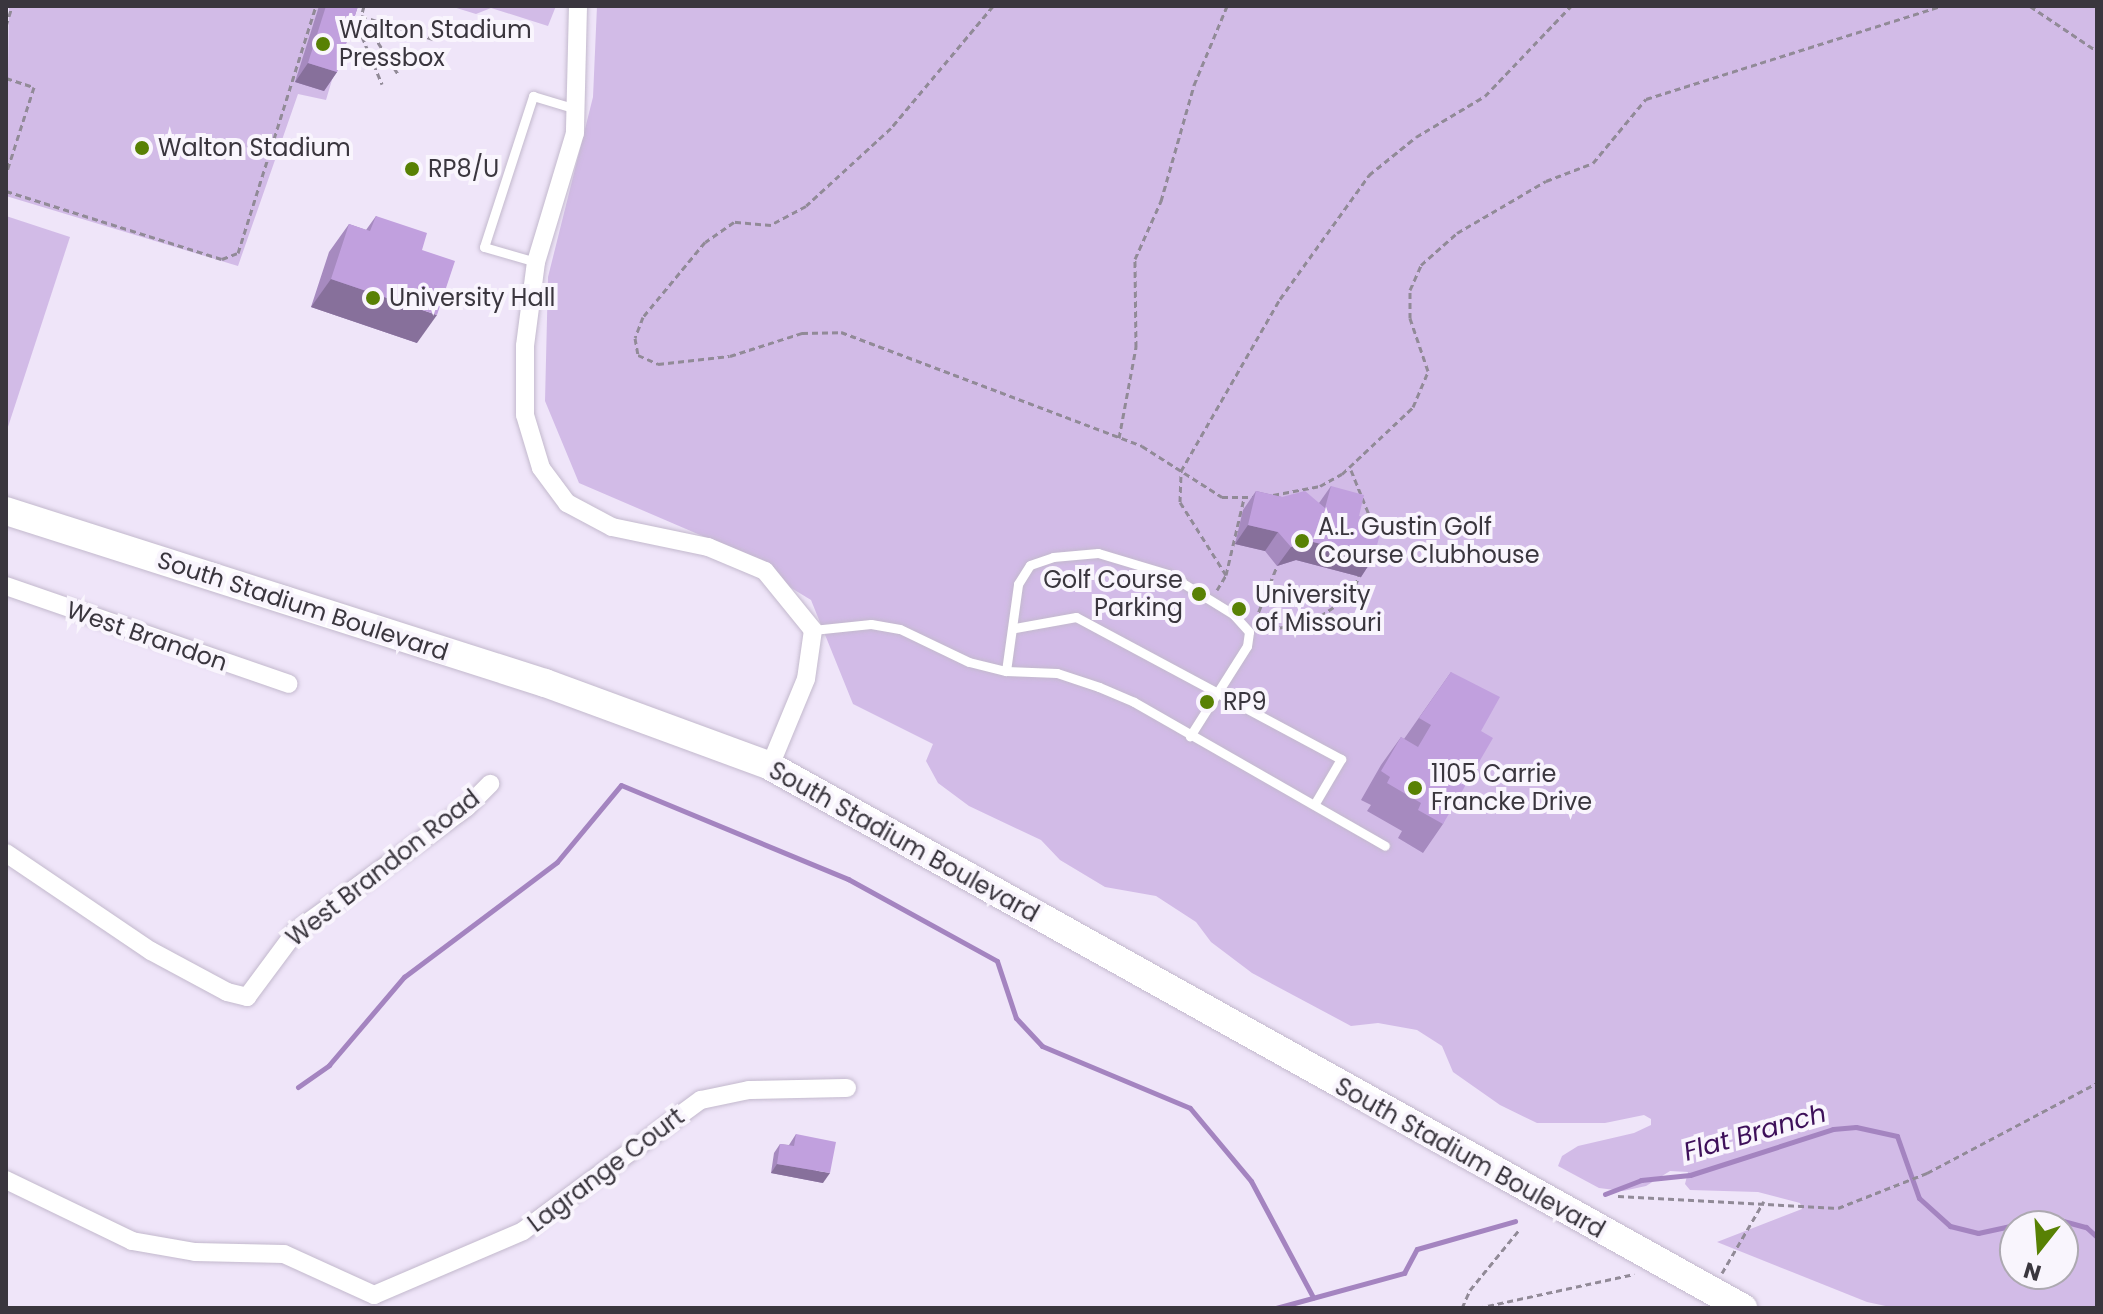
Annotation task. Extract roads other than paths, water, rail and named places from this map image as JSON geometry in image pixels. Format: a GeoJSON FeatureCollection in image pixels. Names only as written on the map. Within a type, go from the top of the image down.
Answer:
{"type":"FeatureCollection","features":[{"type":"Feature","properties":{"kind":"main road","name":"South Stadium Boulevard"},"geometry":{"type":"LineString","coordinates":[[6,511],[545,683],[770,766],[1743,1308]]}},
{"type":"Feature","properties":{"kind":"street"},"geometry":{"type":"LineString","coordinates":[[578,6],[575,133],[536,262],[525,346],[525,415],[541,468],[567,503],[612,527],[708,547],[765,571],[813,630],[806,679],[770,766]]}},
{"type":"Feature","properties":{"kind":"street","name":"West Brandon"},"geometry":{"type":"LineString","coordinates":[[6,586],[289,684]]}},
{"type":"Feature","properties":{"kind":"street","name":"West Brandon Road"},"geometry":{"type":"LineString","coordinates":[[6,853],[151,951],[227,992],[247,997],[296,931],[467,807],[490,784]]}},
{"type":"Feature","properties":{"kind":"street","name":"Lagrange Court"},"geometry":{"type":"LineString","coordinates":[[370,1301],[499,1245],[545,1218],[656,1129],[701,1100],[749,1090],[847,1088]]}},
{"type":"Feature","properties":{"kind":"street"},"geometry":{"type":"LineString","coordinates":[[6,1180],[132,1241],[195,1252],[284,1254],[370,1301]]}},
{"type":"Feature","properties":{"kind":"lane"},"geometry":{"type":"LineString","coordinates":[[536,262],[484,247],[533,96],[576,109]]}},
{"type":"Feature","properties":{"kind":"lane"},"geometry":{"type":"LineString","coordinates":[[1006,671],[1015,628],[1018,584],[1030,565],[1053,557],[1098,553],[1168,574],[1211,600],[1249,632],[1247,646],[1190,736]]}},
{"type":"Feature","properties":{"kind":"lane"},"geometry":{"type":"LineString","coordinates":[[1015,628],[1076,617],[1186,673],[1214,695],[1341,759],[1314,805]]}},
{"type":"Feature","properties":{"kind":"lane"},"geometry":{"type":"LineString","coordinates":[[813,630],[871,624],[900,629],[969,662],[1006,671],[1057,673],[1099,687],[1385,846]]}},
{"type":"Feature","properties":{"kind":"waterway"},"geometry":{"type":"LineString","coordinates":[[298,1087],[329,1065],[404,977],[557,862],[621,785],[848,879],[997,961],[1016,1018],[1042,1046],[1190,1108],[1251,1181],[1313,1297]]}},
{"type":"Feature","properties":{"kind":"waterway","name":"Flat Branch"},"geometry":{"type":"LineString","coordinates":[[1605,1194],[1641,1180],[1690,1175],[1833,1129],[1856,1127],[1897,1136],[1919,1198],[1950,1226],[1978,1233],[2029,1222],[2063,1221],[2086,1227],[2097,1237]]}},
{"type":"Feature","properties":{"kind":"waterway","name":"Flat Branch"},"geometry":{"type":"LineString","coordinates":[[1276,1308],[1404,1273],[1417,1249],[1515,1221]]}},
{"type":"Feature","properties":{"kind":"place","name":"Walton Stadium Pressbox"},"geometry":{"type":"Point","coordinates":[323,44]}},
{"type":"Feature","properties":{"kind":"place","name":"Walton Stadium"},"geometry":{"type":"Point","coordinates":[142,148]}},
{"type":"Feature","properties":{"kind":"place","name":"RP8/U"},"geometry":{"type":"Point","coordinates":[412,169]}},
{"type":"Feature","properties":{"kind":"place","name":"University Hall"},"geometry":{"type":"Point","coordinates":[373,298]}},
{"type":"Feature","properties":{"kind":"place","name":"A.L. Gustin Golf Course Clubhouse"},"geometry":{"type":"Point","coordinates":[1302,541]}},
{"type":"Feature","properties":{"kind":"place","name":"Golf Course Parking"},"geometry":{"type":"Point","coordinates":[1199,594]}},
{"type":"Feature","properties":{"kind":"place","name":"University of Missouri"},"geometry":{"type":"Point","coordinates":[1239,609]}},
{"type":"Feature","properties":{"kind":"place","name":"RP9"},"geometry":{"type":"Point","coordinates":[1207,702]}},
{"type":"Feature","properties":{"kind":"place","name":"1105 Carrie Francke Drive"},"geometry":{"type":"Point","coordinates":[1415,788]}}]}
